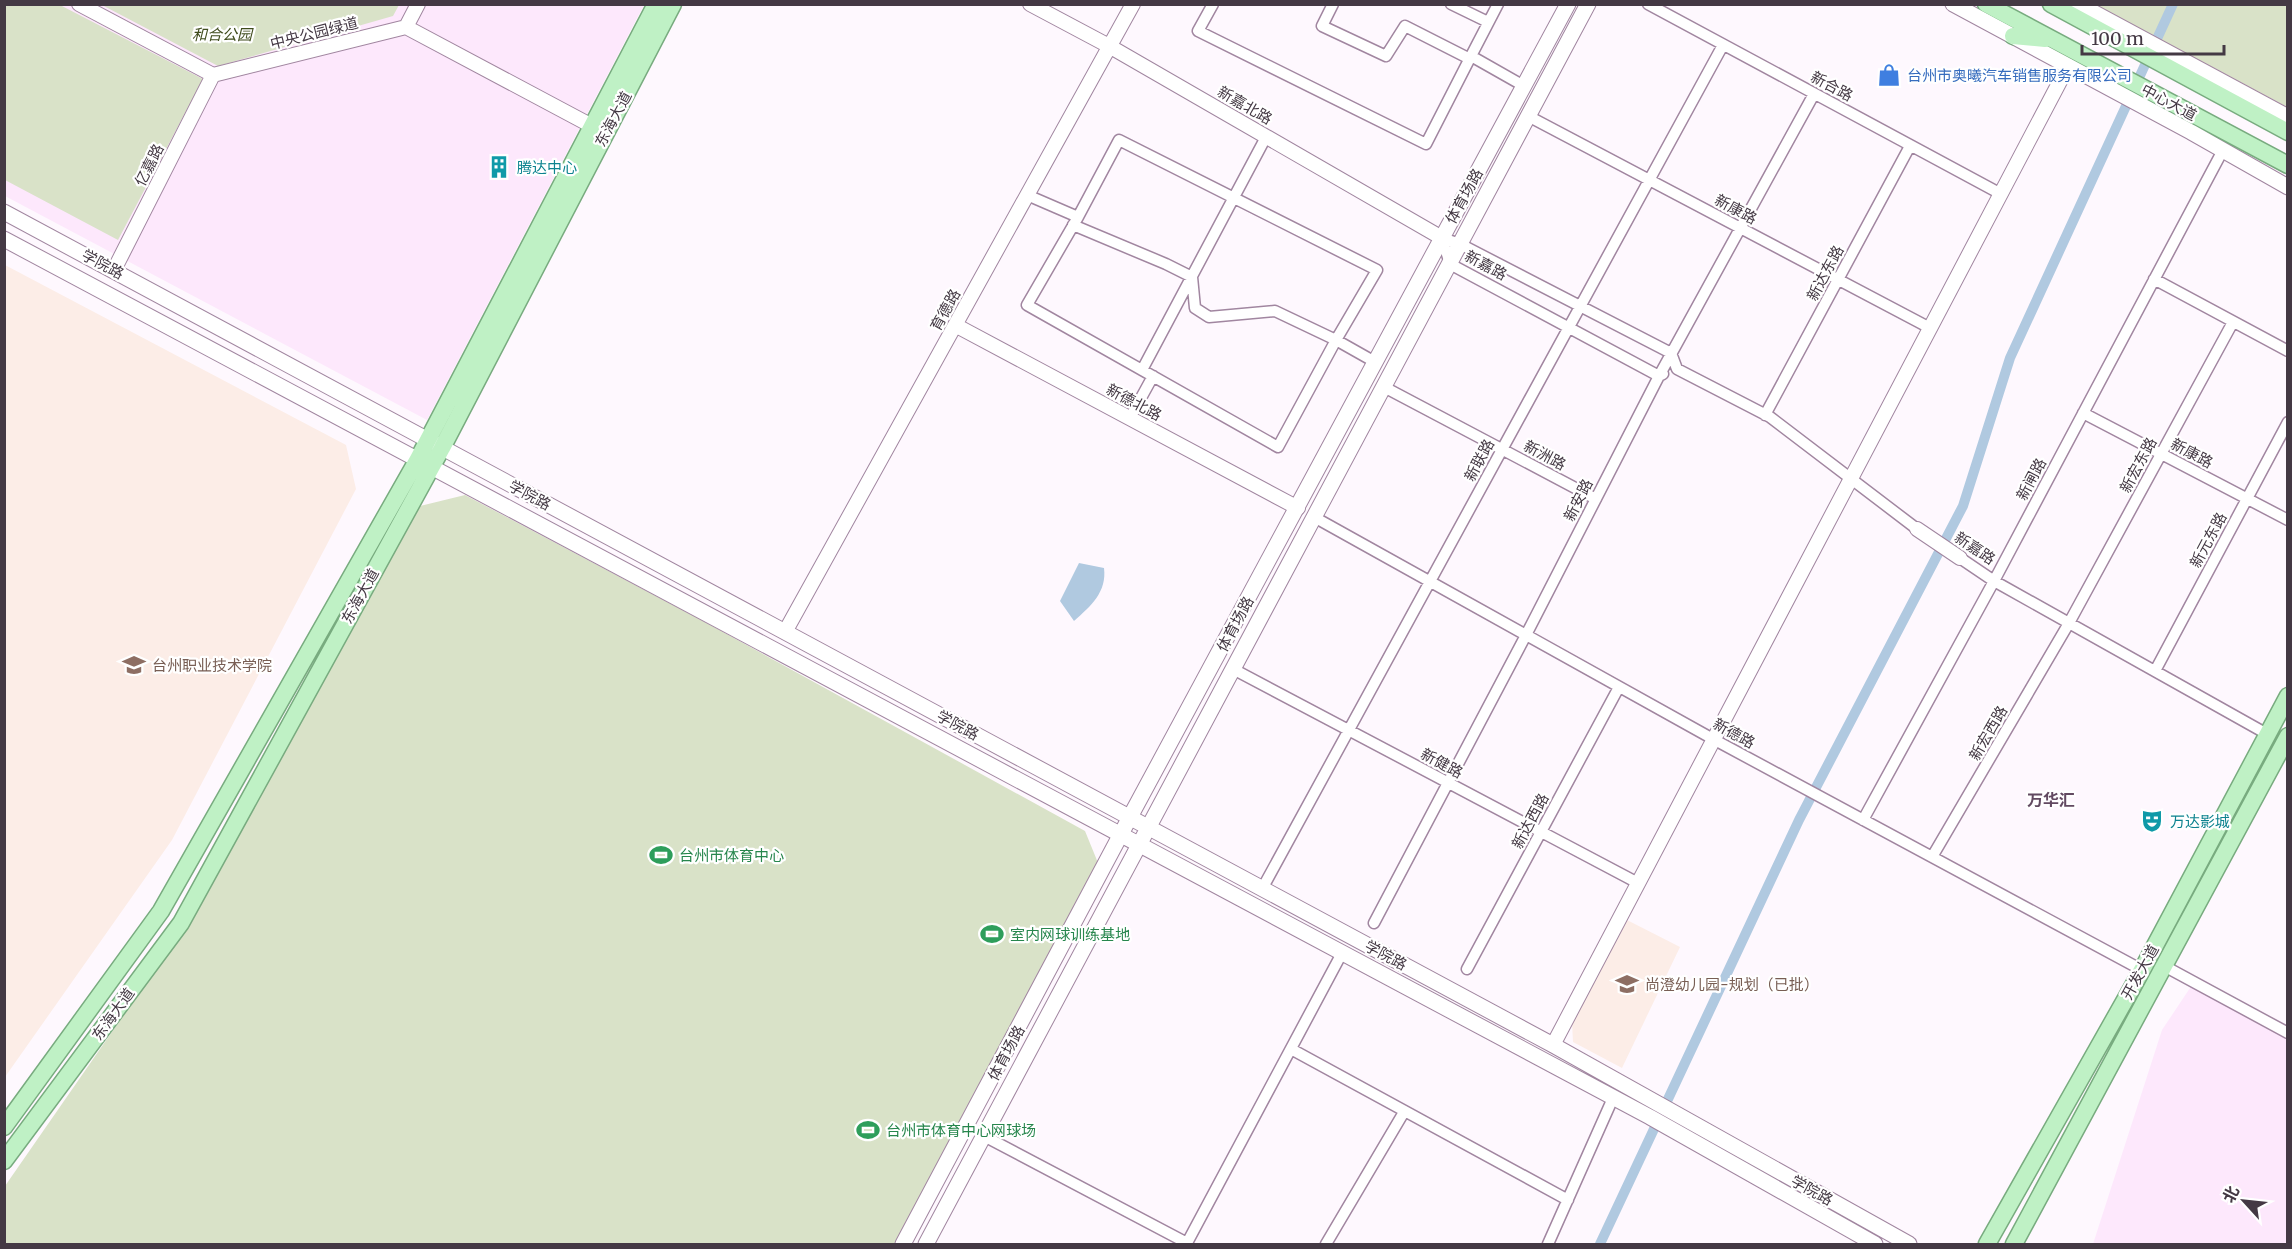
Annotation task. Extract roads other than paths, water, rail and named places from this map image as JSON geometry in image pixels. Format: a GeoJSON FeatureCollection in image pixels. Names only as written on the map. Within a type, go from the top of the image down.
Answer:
{"type":"FeatureCollection","features":[{"type":"Feature","properties":{"kind":"main road","name":"东海大道"},"geometry":{"type":"LineString","coordinates":[[435,444],[592,126],[656,4]]}},
{"type":"Feature","properties":{"kind":"main road","name":"东海大道"},"geometry":{"type":"LineString","coordinates":[[4,1161],[181,923],[425,462],[673,4]]}},
{"type":"Feature","properties":{"kind":"main road","name":"体育场路"},"geometry":{"type":"LineString","coordinates":[[903,1245],[1130,817],[1568,4]]}},
{"type":"Feature","properties":{"kind":"main road"},"geometry":{"type":"LineString","coordinates":[[926,1245],[1588,4]]}},
{"type":"Feature","properties":{"kind":"main road"},"geometry":{"type":"LineString","coordinates":[[1953,4],[2068,66],[2124,87]]}},
{"type":"Feature","properties":{"kind":"main road","name":"中心大道"},"geometry":{"type":"LineString","coordinates":[[1986,4],[2052,40],[2124,87],[2288,165]]}},
{"type":"Feature","properties":{"kind":"main road"},"geometry":{"type":"LineString","coordinates":[[2078,4],[2144,47]]}},
{"type":"Feature","properties":{"kind":"main road","name":"中心大道"},"geometry":{"type":"LineString","coordinates":[[2054,5],[2176,64],[2288,132]]}},
{"type":"Feature","properties":{"kind":"main road"},"geometry":{"type":"LineString","coordinates":[[2013,36],[2052,40]]}},
{"type":"Feature","properties":{"kind":"main road"},"geometry":{"type":"LineString","coordinates":[[2176,64],[2288,117]]}},
{"type":"Feature","properties":{"kind":"main road"},"geometry":{"type":"LineString","coordinates":[[2158,105],[2223,150],[2288,187]]}},
{"type":"Feature","properties":{"kind":"main road","name":"学院路"},"geometry":{"type":"LineString","coordinates":[[4,212],[1553,1045],[1909,1245]]}},
{"type":"Feature","properties":{"kind":"main road","name":"学院路"},"geometry":{"type":"LineString","coordinates":[[4,239],[1613,1098],[1875,1245]]}},
{"type":"Feature","properties":{"kind":"main road","name":"东海大道"},"geometry":{"type":"LineString","coordinates":[[4,1127],[161,910],[425,462]]}},
{"type":"Feature","properties":{"kind":"main road","name":"开发大道"},"geometry":{"type":"LineString","coordinates":[[1987,1245],[2142,970],[2288,696]]}},
{"type":"Feature","properties":{"kind":"main road","name":"开发大道"},"geometry":{"type":"LineString","coordinates":[[2014,1245],[2288,736]]}},
{"type":"Feature","properties":{"kind":"street"},"geometry":{"type":"LineString","coordinates":[[79,4],[213,75]]}},
{"type":"Feature","properties":{"kind":"street"},"geometry":{"type":"LineString","coordinates":[[418,4],[406,27],[592,126]]}},
{"type":"Feature","properties":{"kind":"street","name":"新嘉北路"},"geometry":{"type":"LineString","coordinates":[[1030,4],[1109,46],[1442,238]]}},
{"type":"Feature","properties":{"kind":"street","name":"育德路"},"geometry":{"type":"LineString","coordinates":[[786,632],[1132,4]]}},
{"type":"Feature","properties":{"kind":"street"},"geometry":{"type":"LineString","coordinates":[[1213,4],[1198,31],[1426,144],[1498,4]]}},
{"type":"Feature","properties":{"kind":"street"},"geometry":{"type":"LineString","coordinates":[[1333,4],[1322,26],[1386,57],[1405,26],[1524,86]]}},
{"type":"Feature","properties":{"kind":"street"},"geometry":{"type":"LineString","coordinates":[[1451,4],[1488,22]]}},
{"type":"Feature","properties":{"kind":"street","name":"新合路"},"geometry":{"type":"LineString","coordinates":[[1648,4],[2001,194]]}},
{"type":"Feature","properties":{"kind":"street","name":"中央公园绿道"},"geometry":{"type":"LineString","coordinates":[[213,75],[406,27]]}},
{"type":"Feature","properties":{"kind":"street","name":"新联路"},"geometry":{"type":"LineString","coordinates":[[1262,889],[1723,45]]}},
{"type":"Feature","properties":{"kind":"street"},"geometry":{"type":"LineString","coordinates":[[1553,1045],[2068,66]]}},
{"type":"Feature","properties":{"kind":"street","name":"亿嘉路"},"geometry":{"type":"LineString","coordinates":[[114,270],[213,75]]}},
{"type":"Feature","properties":{"kind":"street","name":"新安路"},"geometry":{"type":"LineString","coordinates":[[1374,922],[1526,635],[1671,353],[1814,94]]}},
{"type":"Feature","properties":{"kind":"street","name":"新康路"},"geometry":{"type":"LineString","coordinates":[[1528,116],[1930,328]]}},
{"type":"Feature","properties":{"kind":"street"},"geometry":{"type":"LineString","coordinates":[[1142,370],[1266,137]]}},
{"type":"Feature","properties":{"kind":"street"},"geometry":{"type":"LineString","coordinates":[[1119,140],[1235,198],[1377,270],[1278,447],[1027,305],[1076,221],[1119,140]]}},
{"type":"Feature","properties":{"kind":"street","name":"新达东路"},"geometry":{"type":"LineString","coordinates":[[1765,415],[1910,146]]}},
{"type":"Feature","properties":{"kind":"street","name":"新闸路"},"geometry":{"type":"LineString","coordinates":[[1863,820],[1994,580],[2223,150]]}},
{"type":"Feature","properties":{"kind":"street"},"geometry":{"type":"LineString","coordinates":[[1027,195],[1192,277]]}},
{"type":"Feature","properties":{"kind":"street","name":"新嘉路"},"geometry":{"type":"LineString","coordinates":[[1442,238],[1460,244],[1671,353]]}},
{"type":"Feature","properties":{"kind":"street","name":"新嘉路"},"geometry":{"type":"LineString","coordinates":[[1442,238],[1450,264],[1659,376]]}},
{"type":"Feature","properties":{"kind":"street"},"geometry":{"type":"LineString","coordinates":[[1192,277],[1196,308],[1209,317],[1275,311],[1336,340],[1375,362]]}},
{"type":"Feature","properties":{"kind":"street"},"geometry":{"type":"LineString","coordinates":[[2154,279],[2288,351]]}},
{"type":"Feature","properties":{"kind":"street","name":"新宏东路"},"geometry":{"type":"LineString","coordinates":[[2069,623],[2233,322]]}},
{"type":"Feature","properties":{"kind":"street","name":"新德北路"},"geometry":{"type":"LineString","coordinates":[[955,325],[1298,508]]}},
{"type":"Feature","properties":{"kind":"street"},"geometry":{"type":"LineString","coordinates":[[1659,376],[1677,369],[1671,353]]}},
{"type":"Feature","properties":{"kind":"street","name":"新嘉路"},"geometry":{"type":"LineString","coordinates":[[1677,369],[1765,415],[1917,529],[1994,580],[2267,734]]}},
{"type":"Feature","properties":{"kind":"street"},"geometry":{"type":"LineString","coordinates":[[1130,418],[1153,376]]}},
{"type":"Feature","properties":{"kind":"street","name":"新洲路"},"geometry":{"type":"LineString","coordinates":[[1384,387],[1596,499]]}},
{"type":"Feature","properties":{"kind":"street","name":"新康路"},"geometry":{"type":"LineString","coordinates":[[2083,413],[2288,520]]}},
{"type":"Feature","properties":{"kind":"street","name":"新元东路"},"geometry":{"type":"LineString","coordinates":[[2155,671],[2288,422]]}},
{"type":"Feature","properties":{"kind":"street","name":"新德路"},"geometry":{"type":"LineString","coordinates":[[1314,517],[1713,739],[2142,970]]}},
{"type":"Feature","properties":{"kind":"street","name":"新宏西路"},"geometry":{"type":"LineString","coordinates":[[1932,857],[2069,623]]}},
{"type":"Feature","properties":{"kind":"street","name":"新健路"},"geometry":{"type":"LineString","coordinates":[[1233,669],[1638,883]]}},
{"type":"Feature","properties":{"kind":"street","name":"新达西路"},"geometry":{"type":"LineString","coordinates":[[1467,969],[1619,687]]}},
{"type":"Feature","properties":{"kind":"street"},"geometry":{"type":"LineString","coordinates":[[984,1136],[1188,1244],[1342,953]]}},
{"type":"Feature","properties":{"kind":"street"},"geometry":{"type":"LineString","coordinates":[[2166,968],[2288,1033]]}},
{"type":"Feature","properties":{"kind":"street"},"geometry":{"type":"LineString","coordinates":[[1291,1049],[1568,1200]]}},
{"type":"Feature","properties":{"kind":"street"},"geometry":{"type":"LineString","coordinates":[[1548,1245],[1613,1098]]}},
{"type":"Feature","properties":{"kind":"street"},"geometry":{"type":"LineString","coordinates":[[1326,1245],[1404,1112]]}},
{"type":"Feature","properties":{"kind":"water"},"geometry":{"type":"Polygon","coordinates":[[[1079,563],[1104,568],[1104,577],[1096,598],[1074,621],[1060,601],[1079,563]]]}},
{"type":"Feature","properties":{"kind":"waterway"},"geometry":{"type":"LineString","coordinates":[[1600,1244],[1799,820],[1963,506],[2010,358],[2173,4]]}},
{"type":"Feature","properties":{"kind":"place","name":"台州市奥曦汽车销售服务有限公司"},"geometry":{"type":"Point","coordinates":[1889,75]}},
{"type":"Feature","properties":{"kind":"place","name":"腾达中心"},"geometry":{"type":"Point","coordinates":[499,167]}},
{"type":"Feature","properties":{"kind":"place","name":"台州职业技术学院"},"geometry":{"type":"Point","coordinates":[134,665]}},
{"type":"Feature","properties":{"kind":"place","name":"万达影城"},"geometry":{"type":"Point","coordinates":[2152,821]}},
{"type":"Feature","properties":{"kind":"place","name":"台州市体育中心"},"geometry":{"type":"Point","coordinates":[661,855]}},
{"type":"Feature","properties":{"kind":"place","name":"室内网球训练基地"},"geometry":{"type":"Point","coordinates":[992,934]}},
{"type":"Feature","properties":{"kind":"place","name":"尚澄幼儿园-规划（已批）"},"geometry":{"type":"Point","coordinates":[1627,984]}},
{"type":"Feature","properties":{"kind":"place","name":"台州市体育中心网球场"},"geometry":{"type":"Point","coordinates":[868,1130]}},
{"type":"Feature","properties":{"kind":"district","name":"万华汇"},"geometry":{"type":"Point","coordinates":[2051,800]}},
{"type":"Feature","properties":{"kind":"park label","name":"和合公园"},"geometry":{"type":"Point","coordinates":[222,34]}}]}
